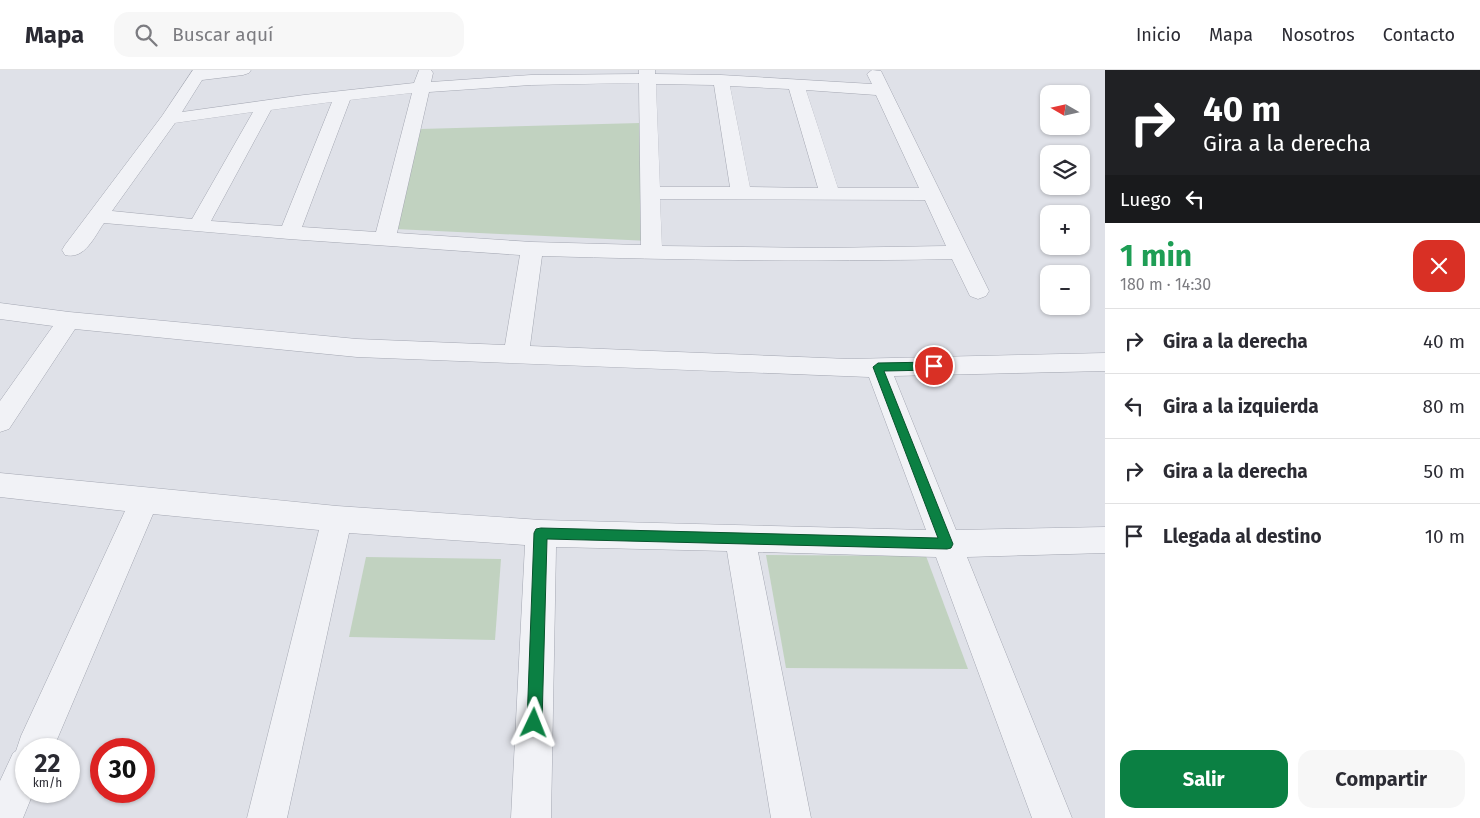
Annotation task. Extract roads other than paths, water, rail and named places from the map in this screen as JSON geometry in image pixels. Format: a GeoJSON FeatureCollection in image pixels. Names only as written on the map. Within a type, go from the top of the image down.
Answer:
{"type":"FeatureCollection","features":[{"type":"Feature","properties":{"kind":"street"},"geometry":{"type":"LineString","coordinates":[[73,250],[169,118],[199,73],[243,70]]}},
{"type":"Feature","properties":{"kind":"street"},"geometry":{"type":"LineString","coordinates":[[385,239],[426,70]]}},
{"type":"Feature","properties":{"kind":"street"},"geometry":{"type":"LineString","coordinates":[[873,70],[978,291]]}},
{"type":"Feature","properties":{"kind":"street"},"geometry":{"type":"LineString","coordinates":[[169,118],[265,105],[422,88],[647,74],[882,90]]}},
{"type":"Feature","properties":{"kind":"street"},"geometry":{"type":"LineString","coordinates":[[647,74],[652,253]]}},
{"type":"Feature","properties":{"kind":"street"},"geometry":{"type":"LineString","coordinates":[[721,80],[741,193]]}},
{"type":"Feature","properties":{"kind":"street"},"geometry":{"type":"LineString","coordinates":[[796,84],[830,194]]}},
{"type":"Feature","properties":{"kind":"street"},"geometry":{"type":"LineString","coordinates":[[289,233],[343,96]]}},
{"type":"Feature","properties":{"kind":"street"},"geometry":{"type":"LineString","coordinates":[[198,226],[265,105]]}},
{"type":"Feature","properties":{"kind":"street"},"geometry":{"type":"LineString","coordinates":[[650,193],[932,194]]}},
{"type":"Feature","properties":{"kind":"street"},"geometry":{"type":"LineString","coordinates":[[98,216],[289,233],[532,249],[652,253],[824,255],[959,252]]}},
{"type":"Feature","properties":{"kind":"street"},"geometry":{"type":"LineString","coordinates":[[516,355],[532,249]]}},
{"type":"Feature","properties":{"kind":"street"},"geometry":{"type":"LineString","coordinates":[[0,311],[69,320],[358,348],[849,368],[1105,362]]}},
{"type":"Feature","properties":{"kind":"street"},"geometry":{"type":"LineString","coordinates":[[0,422],[69,320]]}},
{"type":"Feature","properties":{"kind":"street"},"geometry":{"type":"LineString","coordinates":[[878,367],[1052,818]]}},
{"type":"Feature","properties":{"kind":"street"},"geometry":{"type":"LineString","coordinates":[[0,485],[337,519],[541,533],[947,544],[1105,540]]}},
{"type":"Feature","properties":{"kind":"street"},"geometry":{"type":"LineString","coordinates":[[39,738],[144,501]]}},
{"type":"Feature","properties":{"kind":"street"},"geometry":{"type":"LineString","coordinates":[[267,818],[337,519]]}},
{"type":"Feature","properties":{"kind":"street"},"geometry":{"type":"LineString","coordinates":[[531,818],[541,533]]}},
{"type":"Feature","properties":{"kind":"street"},"geometry":{"type":"LineString","coordinates":[[740,539],[791,818]]}},
{"type":"Feature","properties":{"kind":"street"},"geometry":{"type":"LineString","coordinates":[[3,818],[15,791]]}}]}
